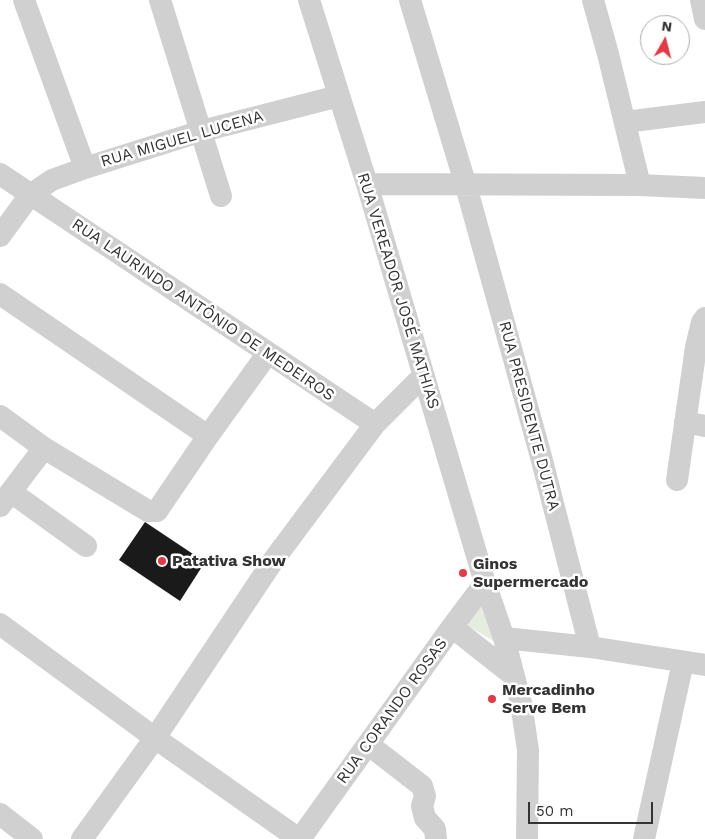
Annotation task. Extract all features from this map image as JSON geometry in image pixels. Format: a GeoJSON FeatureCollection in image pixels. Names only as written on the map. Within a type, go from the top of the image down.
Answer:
{"type":"FeatureCollection","features":[{"type":"Feature","properties":{"kind":"street"},"geometry":{"type":"LineString","coordinates":[[24,0],[85,168]]}},
{"type":"Feature","properties":{"kind":"street"},"geometry":{"type":"LineString","coordinates":[[160,0],[221,196]]}},
{"type":"Feature","properties":{"kind":"street","name":"RUA VEREADOR JOSÉ MATHIAS"},"geometry":{"type":"LineString","coordinates":[[310,0],[367,184],[485,583],[504,638],[521,702],[528,750],[527,839]]}},
{"type":"Feature","properties":{"kind":"street","name":"RUA PRESIDENTE DUTRA"},"geometry":{"type":"LineString","coordinates":[[410,0],[466,186],[540,453],[590,647]]}},
{"type":"Feature","properties":{"kind":"street"},"geometry":{"type":"LineString","coordinates":[[593,0],[640,186]]}},
{"type":"Feature","properties":{"kind":"street"},"geometry":{"type":"LineString","coordinates":[[701,0],[705,19]]}},
{"type":"Feature","properties":{"kind":"street","name":"RUA MIGUEL LUCENA"},"geometry":{"type":"LineString","coordinates":[[0,236],[30,195],[52,180],[202,131],[339,96]]}},
{"type":"Feature","properties":{"kind":"street"},"geometry":{"type":"LineString","coordinates":[[625,122],[705,112]]}},
{"type":"Feature","properties":{"kind":"street","name":"RUA LAURINDO ANTÔNIO DE MEDEIROS"},"geometry":{"type":"LineString","coordinates":[[0,174],[375,424]]}},
{"type":"Feature","properties":{"kind":"street"},"geometry":{"type":"LineString","coordinates":[[367,184],[705,188]]}},
{"type":"Feature","properties":{"kind":"street"},"geometry":{"type":"LineString","coordinates":[[0,294],[208,436]]}},
{"type":"Feature","properties":{"kind":"street"},"geometry":{"type":"LineString","coordinates":[[677,480],[695,424],[696,347],[702,322],[705,318]]}},
{"type":"Feature","properties":{"kind":"street"},"geometry":{"type":"LineString","coordinates":[[0,416],[44,448],[148,511],[157,511],[268,353]]}},
{"type":"Feature","properties":{"kind":"street"},"geometry":{"type":"LineString","coordinates":[[82,839],[155,738],[275,558],[375,424],[423,376]]}},
{"type":"Feature","properties":{"kind":"street"},"geometry":{"type":"LineString","coordinates":[[44,448],[6,499],[86,546]]}},
{"type":"Feature","properties":{"kind":"street","name":"RUA CORANDO ROSAS"},"geometry":{"type":"LineString","coordinates":[[299,839],[485,583]]}},
{"type":"Feature","properties":{"kind":"street"},"geometry":{"type":"LineString","coordinates":[[0,624],[155,738],[299,839]]}},
{"type":"Feature","properties":{"kind":"street"},"geometry":{"type":"LineString","coordinates":[[452,627],[513,675]]}},
{"type":"Feature","properties":{"kind":"street"},"geometry":{"type":"LineString","coordinates":[[504,638],[590,647],[694,663],[644,839]]}},
{"type":"Feature","properties":{"kind":"street"},"geometry":{"type":"LineString","coordinates":[[368,745],[422,786],[425,796],[422,806],[425,818],[435,829],[436,839]]}},
{"type":"Feature","properties":{"kind":"street"},"geometry":{"type":"LineString","coordinates":[[0,814],[32,839]]}},
{"type":"Feature","properties":{"kind":"shaded area"},"geometry":{"type":"Polygon","coordinates":[[[481,602],[495,642],[463,623],[481,602]]]}},
{"type":"Feature","properties":{"kind":"building","name":"Patativa Show"},"geometry":{"type":"Polygon","coordinates":[[[145,522],[205,562],[180,601],[119,560],[145,522]]]}},
{"type":"Feature","properties":{"kind":"place","name":"Patativa Show"},"geometry":{"type":"Point","coordinates":[162,561]}},
{"type":"Feature","properties":{"kind":"place","name":"Ginos Supermercado"},"geometry":{"type":"Point","coordinates":[463,573]}},
{"type":"Feature","properties":{"kind":"place","name":"Mercadinho Serve Bem"},"geometry":{"type":"Point","coordinates":[492,699]}}]}
